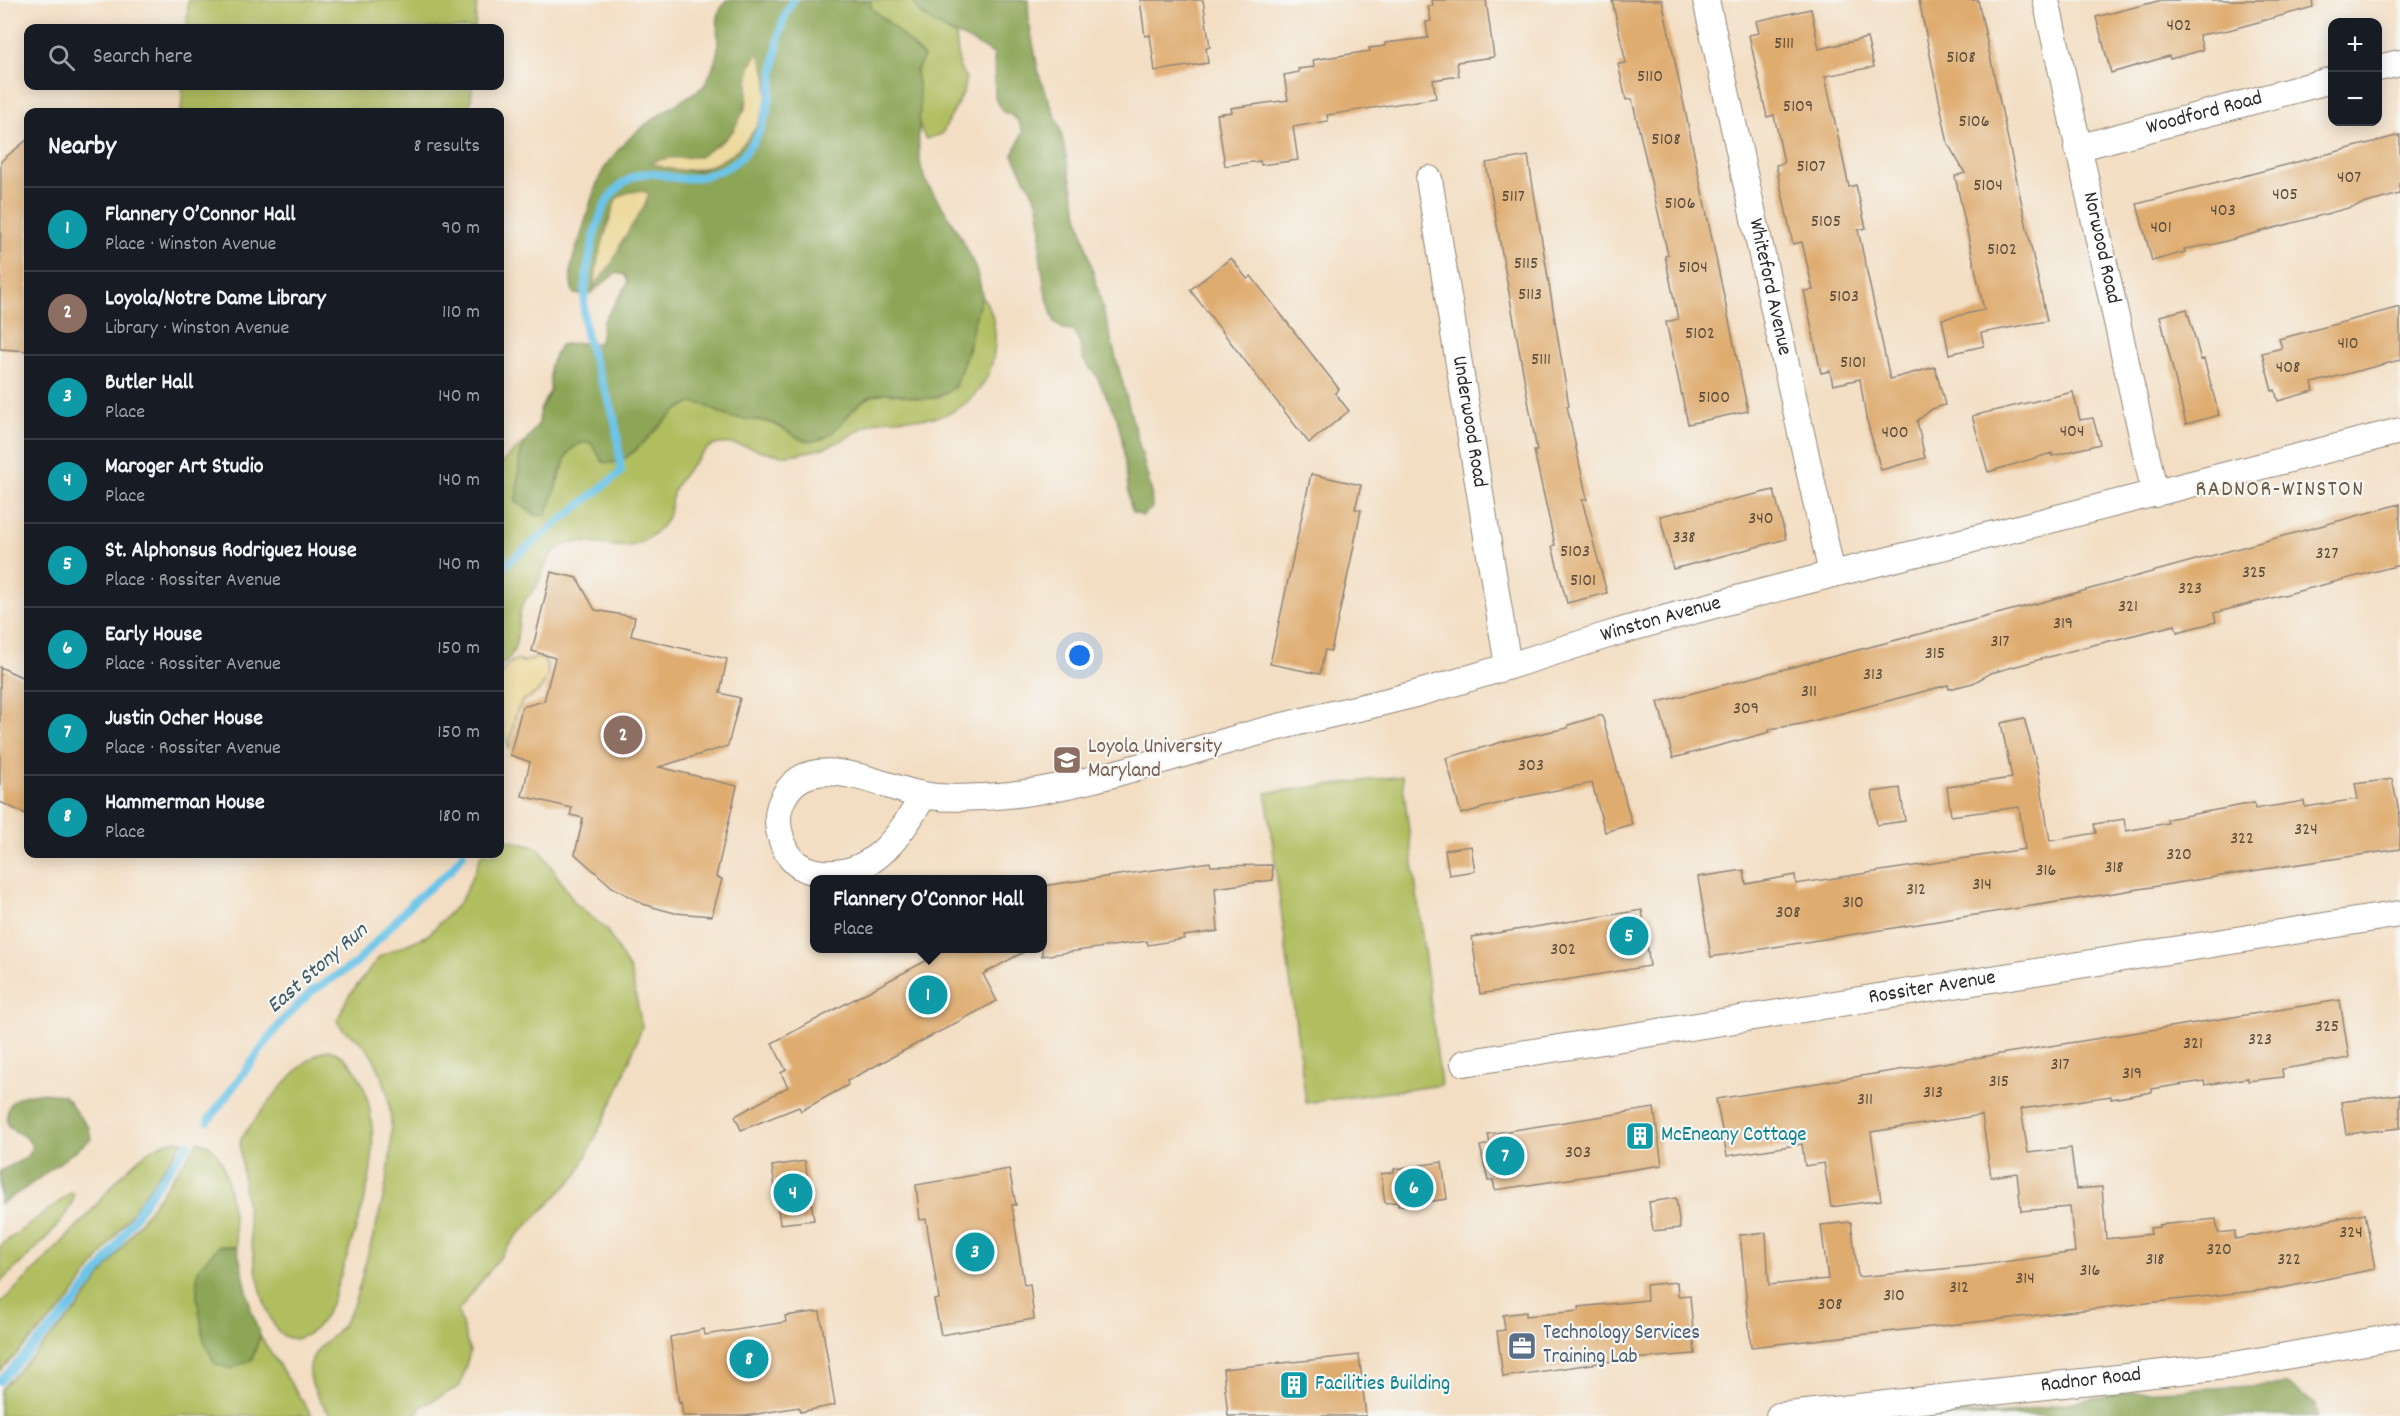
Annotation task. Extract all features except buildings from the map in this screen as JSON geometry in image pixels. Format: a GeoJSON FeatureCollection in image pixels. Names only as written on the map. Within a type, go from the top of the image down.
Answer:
{"type":"FeatureCollection","features":[{"type":"Feature","properties":{"kind":"street","name":"Whiteford Avenue"},"geometry":{"type":"LineString","coordinates":[[1706,0],[1815,486],[1832,574]]}},
{"type":"Feature","properties":{"kind":"street","name":"Norwood Road"},"geometry":{"type":"LineString","coordinates":[[2046,0],[2155,494]]}},
{"type":"Feature","properties":{"kind":"street"},"geometry":{"type":"LineString","coordinates":[[2382,67],[2400,63]]}},
{"type":"Feature","properties":{"kind":"street","name":"Woodford Road"},"geometry":{"type":"LineString","coordinates":[[2077,148],[2328,81]]}},
{"type":"Feature","properties":{"kind":"street","name":"Underwood Road"},"geometry":{"type":"LineString","coordinates":[[1429,178],[1508,666]]}},
{"type":"Feature","properties":{"kind":"street","name":"Winston Avenue"},"geometry":{"type":"LineString","coordinates":[[924,795],[894,841],[882,855],[862,867],[834,873],[814,872],[796,864],[785,849],[778,830],[779,806],[789,790],[803,777],[823,771],[863,778],[924,795],[961,798],[1002,796],[1063,786],[1252,734],[1413,695],[1613,634],[1832,574],[2400,431]]}},
{"type":"Feature","properties":{"kind":"street","name":"Rossiter Avenue"},"geometry":{"type":"LineString","coordinates":[[1464,1063],[2400,914]]}},
{"type":"Feature","properties":{"kind":"street","name":"Radnor Road"},"geometry":{"type":"LineString","coordinates":[[1779,1416],[2234,1365],[2400,1336]]}},
{"type":"Feature","properties":{"kind":"green space"},"geometry":{"type":"Polygon","coordinates":[[[188,0],[477,0],[475,24],[187,24],[188,0]]]}},
{"type":"Feature","properties":{"kind":"green space"},"geometry":{"type":"Polygon","coordinates":[[[726,0],[870,0],[871,8],[924,57],[916,71],[920,102],[918,144],[920,163],[928,185],[970,254],[978,275],[982,296],[958,379],[953,388],[937,397],[927,399],[891,393],[872,396],[855,408],[833,432],[815,441],[800,439],[772,423],[732,418],[704,405],[689,404],[667,419],[625,458],[614,463],[603,462],[591,443],[580,444],[572,449],[561,469],[550,506],[545,515],[536,515],[516,502],[520,456],[526,441],[539,423],[540,410],[550,391],[550,366],[560,345],[600,343],[603,322],[628,283],[625,275],[616,273],[588,295],[574,294],[571,279],[572,264],[594,191],[606,166],[626,141],[650,121],[703,87],[716,56],[718,22],[726,0]],[[750,66],[746,102],[733,131],[697,157],[651,162],[692,171],[715,164],[740,146],[759,124],[764,112],[764,97],[750,66]],[[645,205],[609,218],[594,285],[602,276],[645,205]]]}},
{"type":"Feature","properties":{"kind":"green space"},"geometry":{"type":"Polygon","coordinates":[[[870,0],[912,0],[920,14],[956,36],[959,67],[966,78],[963,93],[942,134],[926,139],[920,127],[918,81],[911,56],[898,35],[871,8],[870,0]]]}},
{"type":"Feature","properties":{"kind":"green space"},"geometry":{"type":"Polygon","coordinates":[[[912,0],[1028,0],[1029,22],[1039,75],[1060,128],[1079,219],[1151,489],[1152,508],[1142,516],[1133,512],[1130,504],[1122,439],[1117,418],[1096,375],[1083,359],[1079,341],[1073,330],[1063,329],[1055,322],[1052,315],[1045,290],[1040,256],[1041,227],[1038,203],[1013,155],[1023,132],[1016,119],[1003,112],[995,98],[994,55],[973,42],[939,27],[920,11],[912,0]]]}},
{"type":"Feature","properties":{"kind":"green space"},"geometry":{"type":"Polygon","coordinates":[[[183,90],[472,90],[470,108],[181,108],[183,90]]]}},
{"type":"Feature","properties":{"kind":"green space"},"geometry":{"type":"Polygon","coordinates":[[[982,296],[994,323],[994,352],[988,375],[974,395],[964,404],[930,418],[889,419],[876,422],[841,441],[800,453],[778,455],[730,444],[708,448],[687,470],[674,490],[666,521],[647,539],[636,545],[625,546],[577,542],[566,545],[552,554],[536,587],[522,606],[515,648],[504,663],[504,460],[526,441],[520,456],[516,502],[536,515],[545,515],[566,455],[574,446],[583,442],[591,443],[597,451],[635,451],[669,416],[685,405],[696,403],[727,416],[771,423],[802,440],[845,418],[859,403],[873,395],[887,393],[901,395],[954,388],[968,351],[975,316],[982,296]]]}},
{"type":"Feature","properties":{"kind":"green space"},"geometry":{"type":"Polygon","coordinates":[[[1402,776],[1441,1085],[1306,1103],[1266,793],[1402,776]]]}},
{"type":"Feature","properties":{"kind":"green space"},"geometry":{"type":"Polygon","coordinates":[[[504,839],[539,848],[575,903],[606,929],[631,972],[642,1027],[619,1088],[577,1175],[516,1237],[458,1311],[470,1352],[460,1386],[422,1406],[415,1416],[331,1416],[313,1387],[310,1367],[315,1354],[343,1324],[354,1303],[382,1205],[391,1144],[389,1103],[378,1068],[363,1045],[344,1030],[337,1021],[348,997],[380,956],[428,935],[460,902],[480,858],[504,858],[504,839]]]}},
{"type":"Feature","properties":{"kind":"green space"},"geometry":{"type":"Polygon","coordinates":[[[329,1050],[343,1057],[355,1069],[363,1085],[371,1122],[372,1159],[362,1208],[330,1306],[315,1329],[295,1339],[279,1332],[270,1317],[263,1297],[248,1217],[240,1149],[241,1139],[281,1087],[306,1062],[329,1050]]]}},
{"type":"Feature","properties":{"kind":"green space"},"geometry":{"type":"Polygon","coordinates":[[[39,1093],[63,1095],[89,1128],[91,1139],[26,1188],[0,1204],[0,1171],[26,1158],[32,1147],[26,1138],[14,1131],[7,1122],[8,1109],[18,1098],[39,1093]]]}},
{"type":"Feature","properties":{"kind":"green space"},"geometry":{"type":"Polygon","coordinates":[[[171,1141],[183,1141],[65,1306],[0,1371],[0,1303],[63,1242],[133,1164],[144,1154],[171,1141]]]}},
{"type":"Feature","properties":{"kind":"green space"},"geometry":{"type":"Polygon","coordinates":[[[199,1141],[215,1151],[224,1170],[237,1247],[219,1246],[252,1359],[260,1336],[312,1416],[0,1416],[0,1390],[77,1309],[199,1141]]]}},
{"type":"Feature","properties":{"kind":"green space"},"geometry":{"type":"Polygon","coordinates":[[[71,1193],[74,1194],[65,1216],[0,1282],[0,1246],[71,1193]]]}},
{"type":"Feature","properties":{"kind":"green space"},"geometry":{"type":"Polygon","coordinates":[[[219,1246],[237,1247],[251,1309],[260,1336],[252,1359],[231,1369],[215,1364],[204,1341],[197,1297],[199,1267],[219,1246]]]}},
{"type":"Feature","properties":{"kind":"green space"},"geometry":{"type":"Polygon","coordinates":[[[2288,1384],[2316,1405],[2317,1416],[1928,1416],[1947,1412],[2001,1415],[2123,1393],[2288,1384]]]}},
{"type":"Feature","properties":{"kind":"sand"},"geometry":{"type":"Polygon","coordinates":[[[758,53],[766,78],[766,102],[757,125],[742,145],[723,160],[700,168],[675,170],[650,162],[670,158],[699,157],[723,141],[733,131],[746,107],[750,66],[758,53]]]}},
{"type":"Feature","properties":{"kind":"sand"},"geometry":{"type":"Polygon","coordinates":[[[639,191],[649,193],[645,205],[622,241],[612,263],[594,287],[598,258],[616,199],[626,193],[639,191]]]}},
{"type":"Feature","properties":{"kind":"sand"},"geometry":{"type":"Polygon","coordinates":[[[537,658],[544,659],[548,672],[540,690],[523,700],[516,713],[509,750],[504,731],[504,670],[515,660],[524,662],[537,658]]]}},
{"type":"Feature","properties":{"kind":"waterway","name":"East Stony Run"},"geometry":{"type":"LineString","coordinates":[[504,566],[621,472],[614,417],[590,349],[584,313],[591,247],[605,205],[620,185],[639,175],[650,173],[685,179],[693,178],[720,171],[741,157],[755,140],[764,121],[779,39],[784,19],[793,0]]}},
{"type":"Feature","properties":{"kind":"waterway","name":"East Stony Run"},"geometry":{"type":"LineString","coordinates":[[208,1121],[282,1021],[312,991],[355,964],[415,900],[450,871],[460,858]]}},
{"type":"Feature","properties":{"kind":"waterway","name":"East Stony Run"},"geometry":{"type":"LineString","coordinates":[[0,1381],[70,1309],[108,1259],[145,1201],[188,1144]]}},
{"type":"Feature","properties":{"kind":"place","name":"Loyola/Notre Dame Library"},"geometry":{"type":"Point","coordinates":[623,735]}},
{"type":"Feature","properties":{"kind":"place","name":"Loyola University Maryland"},"geometry":{"type":"Point","coordinates":[1067,760]}},
{"type":"Feature","properties":{"kind":"place","name":"St. Alphonsus Rodriguez House"},"geometry":{"type":"Point","coordinates":[1629,936]}},
{"type":"Feature","properties":{"kind":"place","name":"Flannery O’Connor Hall"},"geometry":{"type":"Point","coordinates":[928,995]}},
{"type":"Feature","properties":{"kind":"place","name":"McEneany Cottage"},"geometry":{"type":"Point","coordinates":[1640,1136]}},
{"type":"Feature","properties":{"kind":"place","name":"Justin Ocher House"},"geometry":{"type":"Point","coordinates":[1505,1156]}},
{"type":"Feature","properties":{"kind":"place","name":"Early House"},"geometry":{"type":"Point","coordinates":[1414,1188]}},
{"type":"Feature","properties":{"kind":"place","name":"Maroger Art Studio"},"geometry":{"type":"Point","coordinates":[793,1193]}},
{"type":"Feature","properties":{"kind":"place","name":"Butler Hall"},"geometry":{"type":"Point","coordinates":[975,1252]}},
{"type":"Feature","properties":{"kind":"place","name":"Technology Services Training Lab"},"geometry":{"type":"Point","coordinates":[1522,1346]}},
{"type":"Feature","properties":{"kind":"place","name":"Hammerman House"},"geometry":{"type":"Point","coordinates":[749,1359]}},
{"type":"Feature","properties":{"kind":"place","name":"Facilities Building"},"geometry":{"type":"Point","coordinates":[1294,1385]}},
{"type":"Feature","properties":{"kind":"district","name":"RADNOR-WINSTON"},"geometry":{"type":"Point","coordinates":[2280,490]}}]}
